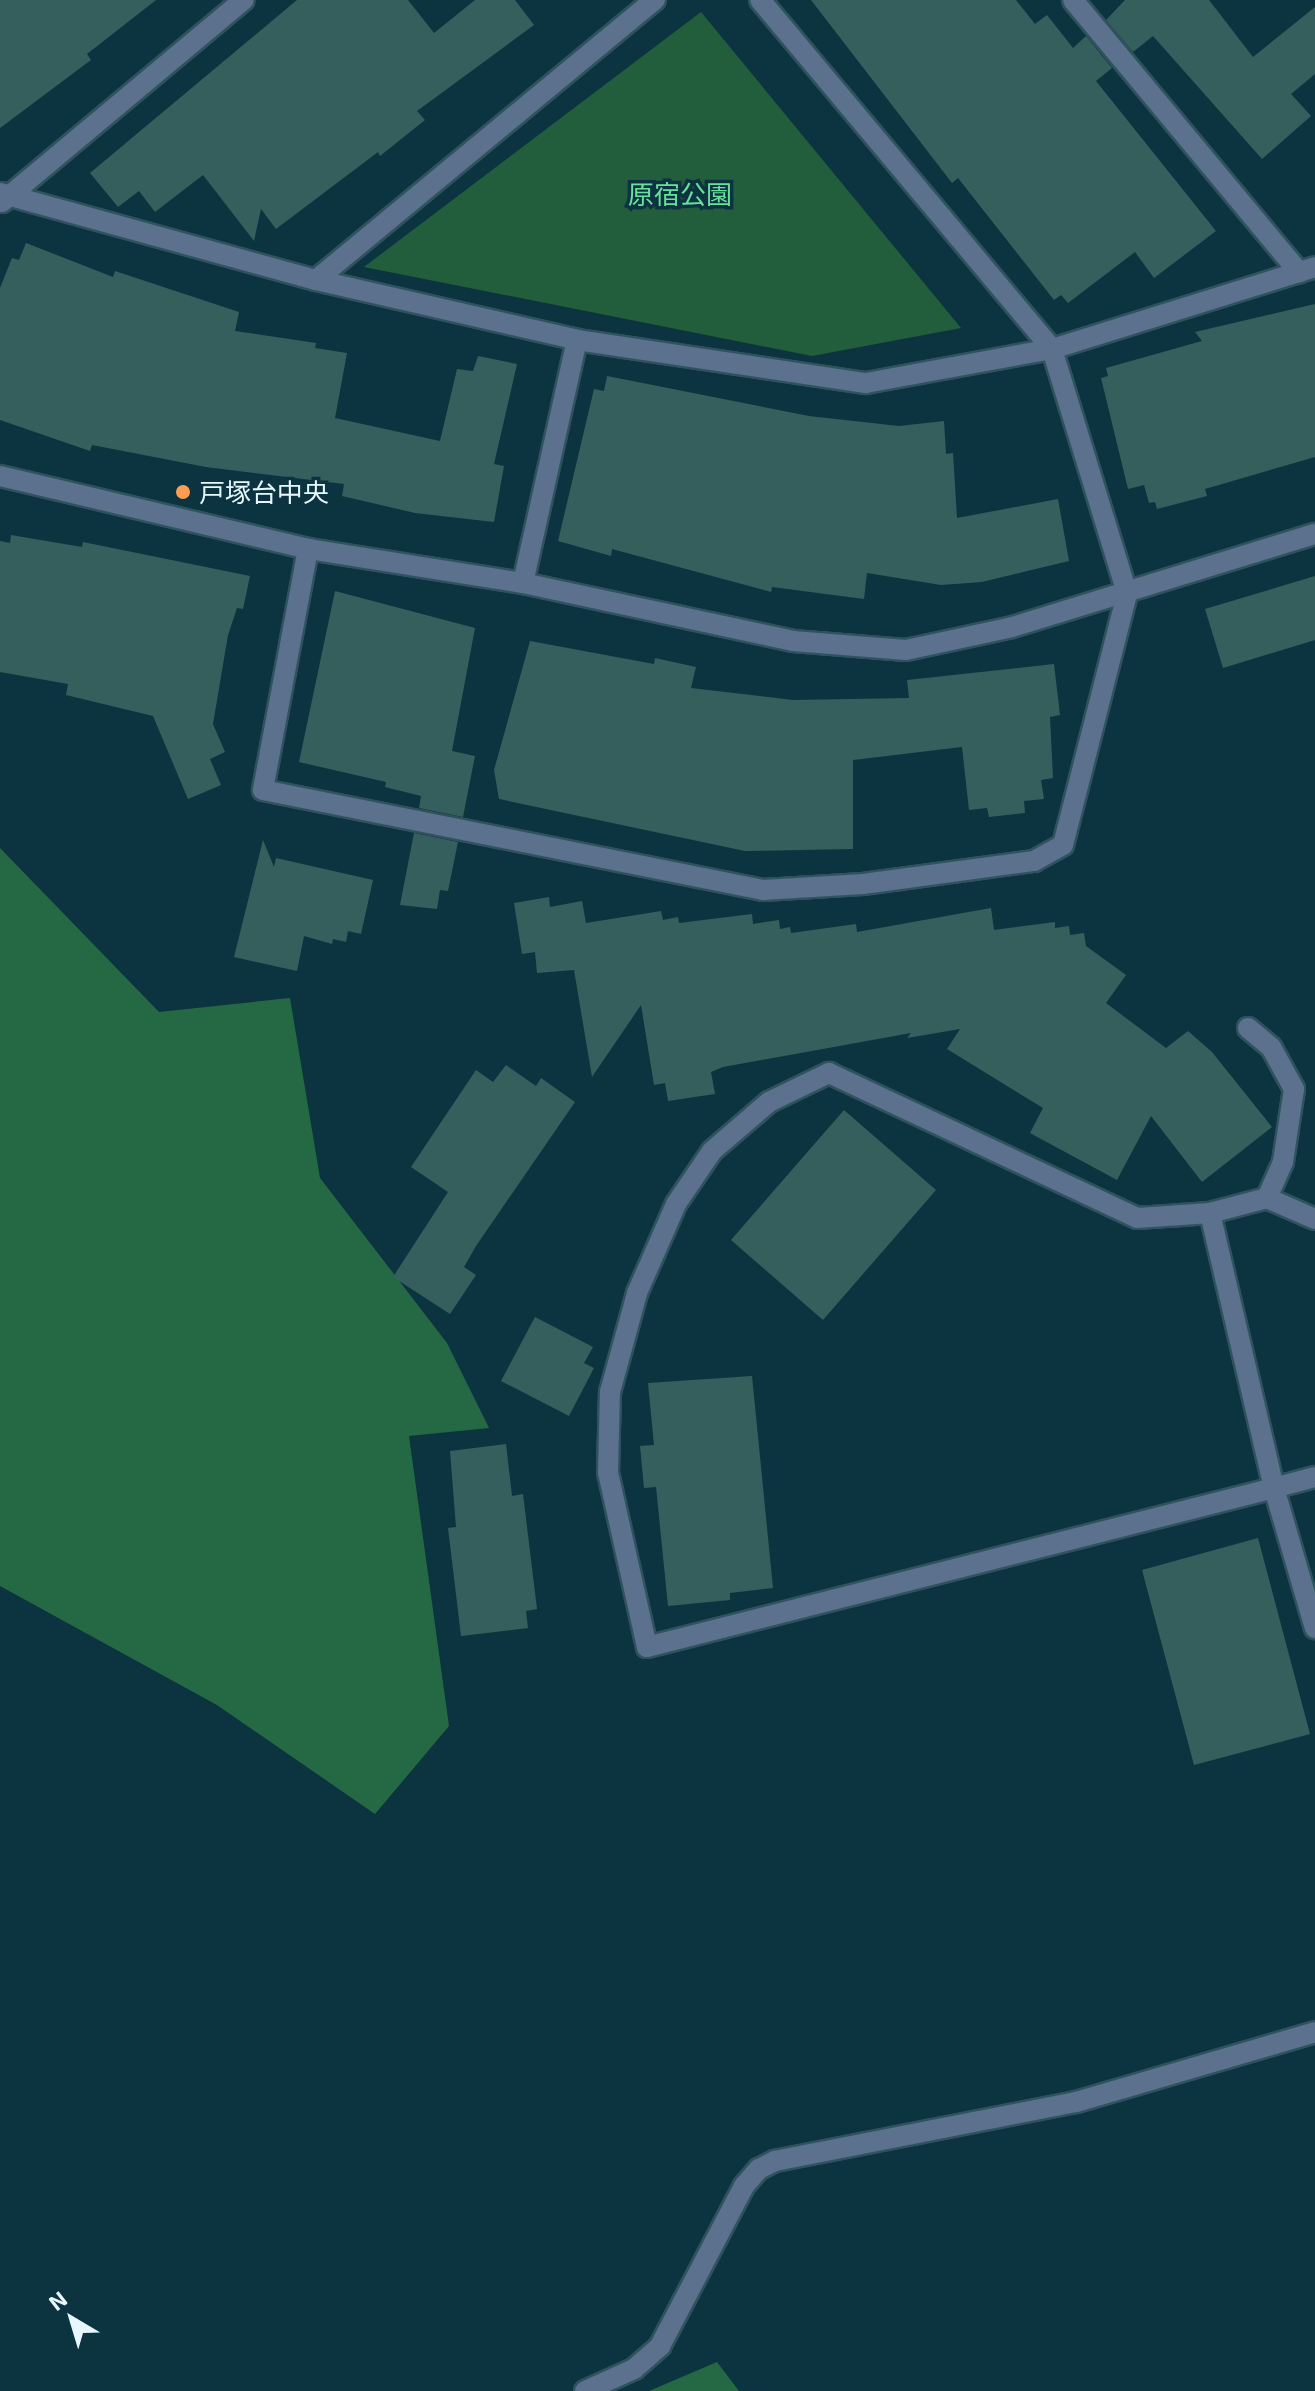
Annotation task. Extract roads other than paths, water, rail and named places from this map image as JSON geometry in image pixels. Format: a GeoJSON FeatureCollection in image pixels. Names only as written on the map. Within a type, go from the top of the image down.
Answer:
{"type":"FeatureCollection","features":[{"type":"Feature","properties":{"kind":"street"},"geometry":{"type":"LineString","coordinates":[[2,198],[244,0]]}},
{"type":"Feature","properties":{"kind":"street"},"geometry":{"type":"LineString","coordinates":[[316,280],[655,0]]}},
{"type":"Feature","properties":{"kind":"street"},"geometry":{"type":"LineString","coordinates":[[308,549],[263,790],[763,890],[863,884],[1034,861],[1063,845],[1127,593],[1052,349],[760,0]]}},
{"type":"Feature","properties":{"kind":"street"},"geometry":{"type":"LineString","coordinates":[[2,198],[316,280],[577,340],[866,383],[1052,349],[1307,269],[1073,0]]}},
{"type":"Feature","properties":{"kind":"street"},"geometry":{"type":"LineString","coordinates":[[523,583],[577,340]]}},
{"type":"Feature","properties":{"kind":"street"},"geometry":{"type":"LineString","coordinates":[[0,476],[308,549],[523,583],[793,641],[906,650],[1012,627],[1315,534]]}},
{"type":"Feature","properties":{"kind":"street"},"geometry":{"type":"LineString","coordinates":[[1248,1028],[1271,1047],[1294,1089],[1283,1162],[1267,1198]]}},
{"type":"Feature","properties":{"kind":"street"},"geometry":{"type":"LineString","coordinates":[[1315,1219],[1267,1198],[1210,1213],[1137,1218],[829,1073],[769,1102],[712,1151],[676,1204],[637,1293],[610,1392],[608,1472],[647,1647],[1315,1477]]}},
{"type":"Feature","properties":{"kind":"street"},"geometry":{"type":"LineString","coordinates":[[1210,1213],[1274,1488],[1315,1628]]}},
{"type":"Feature","properties":{"kind":"street"},"geometry":{"type":"LineString","coordinates":[[585,2391],[634,2369],[660,2346],[744,2186],[767,2165],[1076,2102],[1315,2032]]}},
{"type":"Feature","properties":{"kind":"place","name":"戸塚台中央"},"geometry":{"type":"Point","coordinates":[183,492]}},
{"type":"Feature","properties":{"kind":"park label","name":"原宿公園"},"geometry":{"type":"Point","coordinates":[680,194]}}]}
